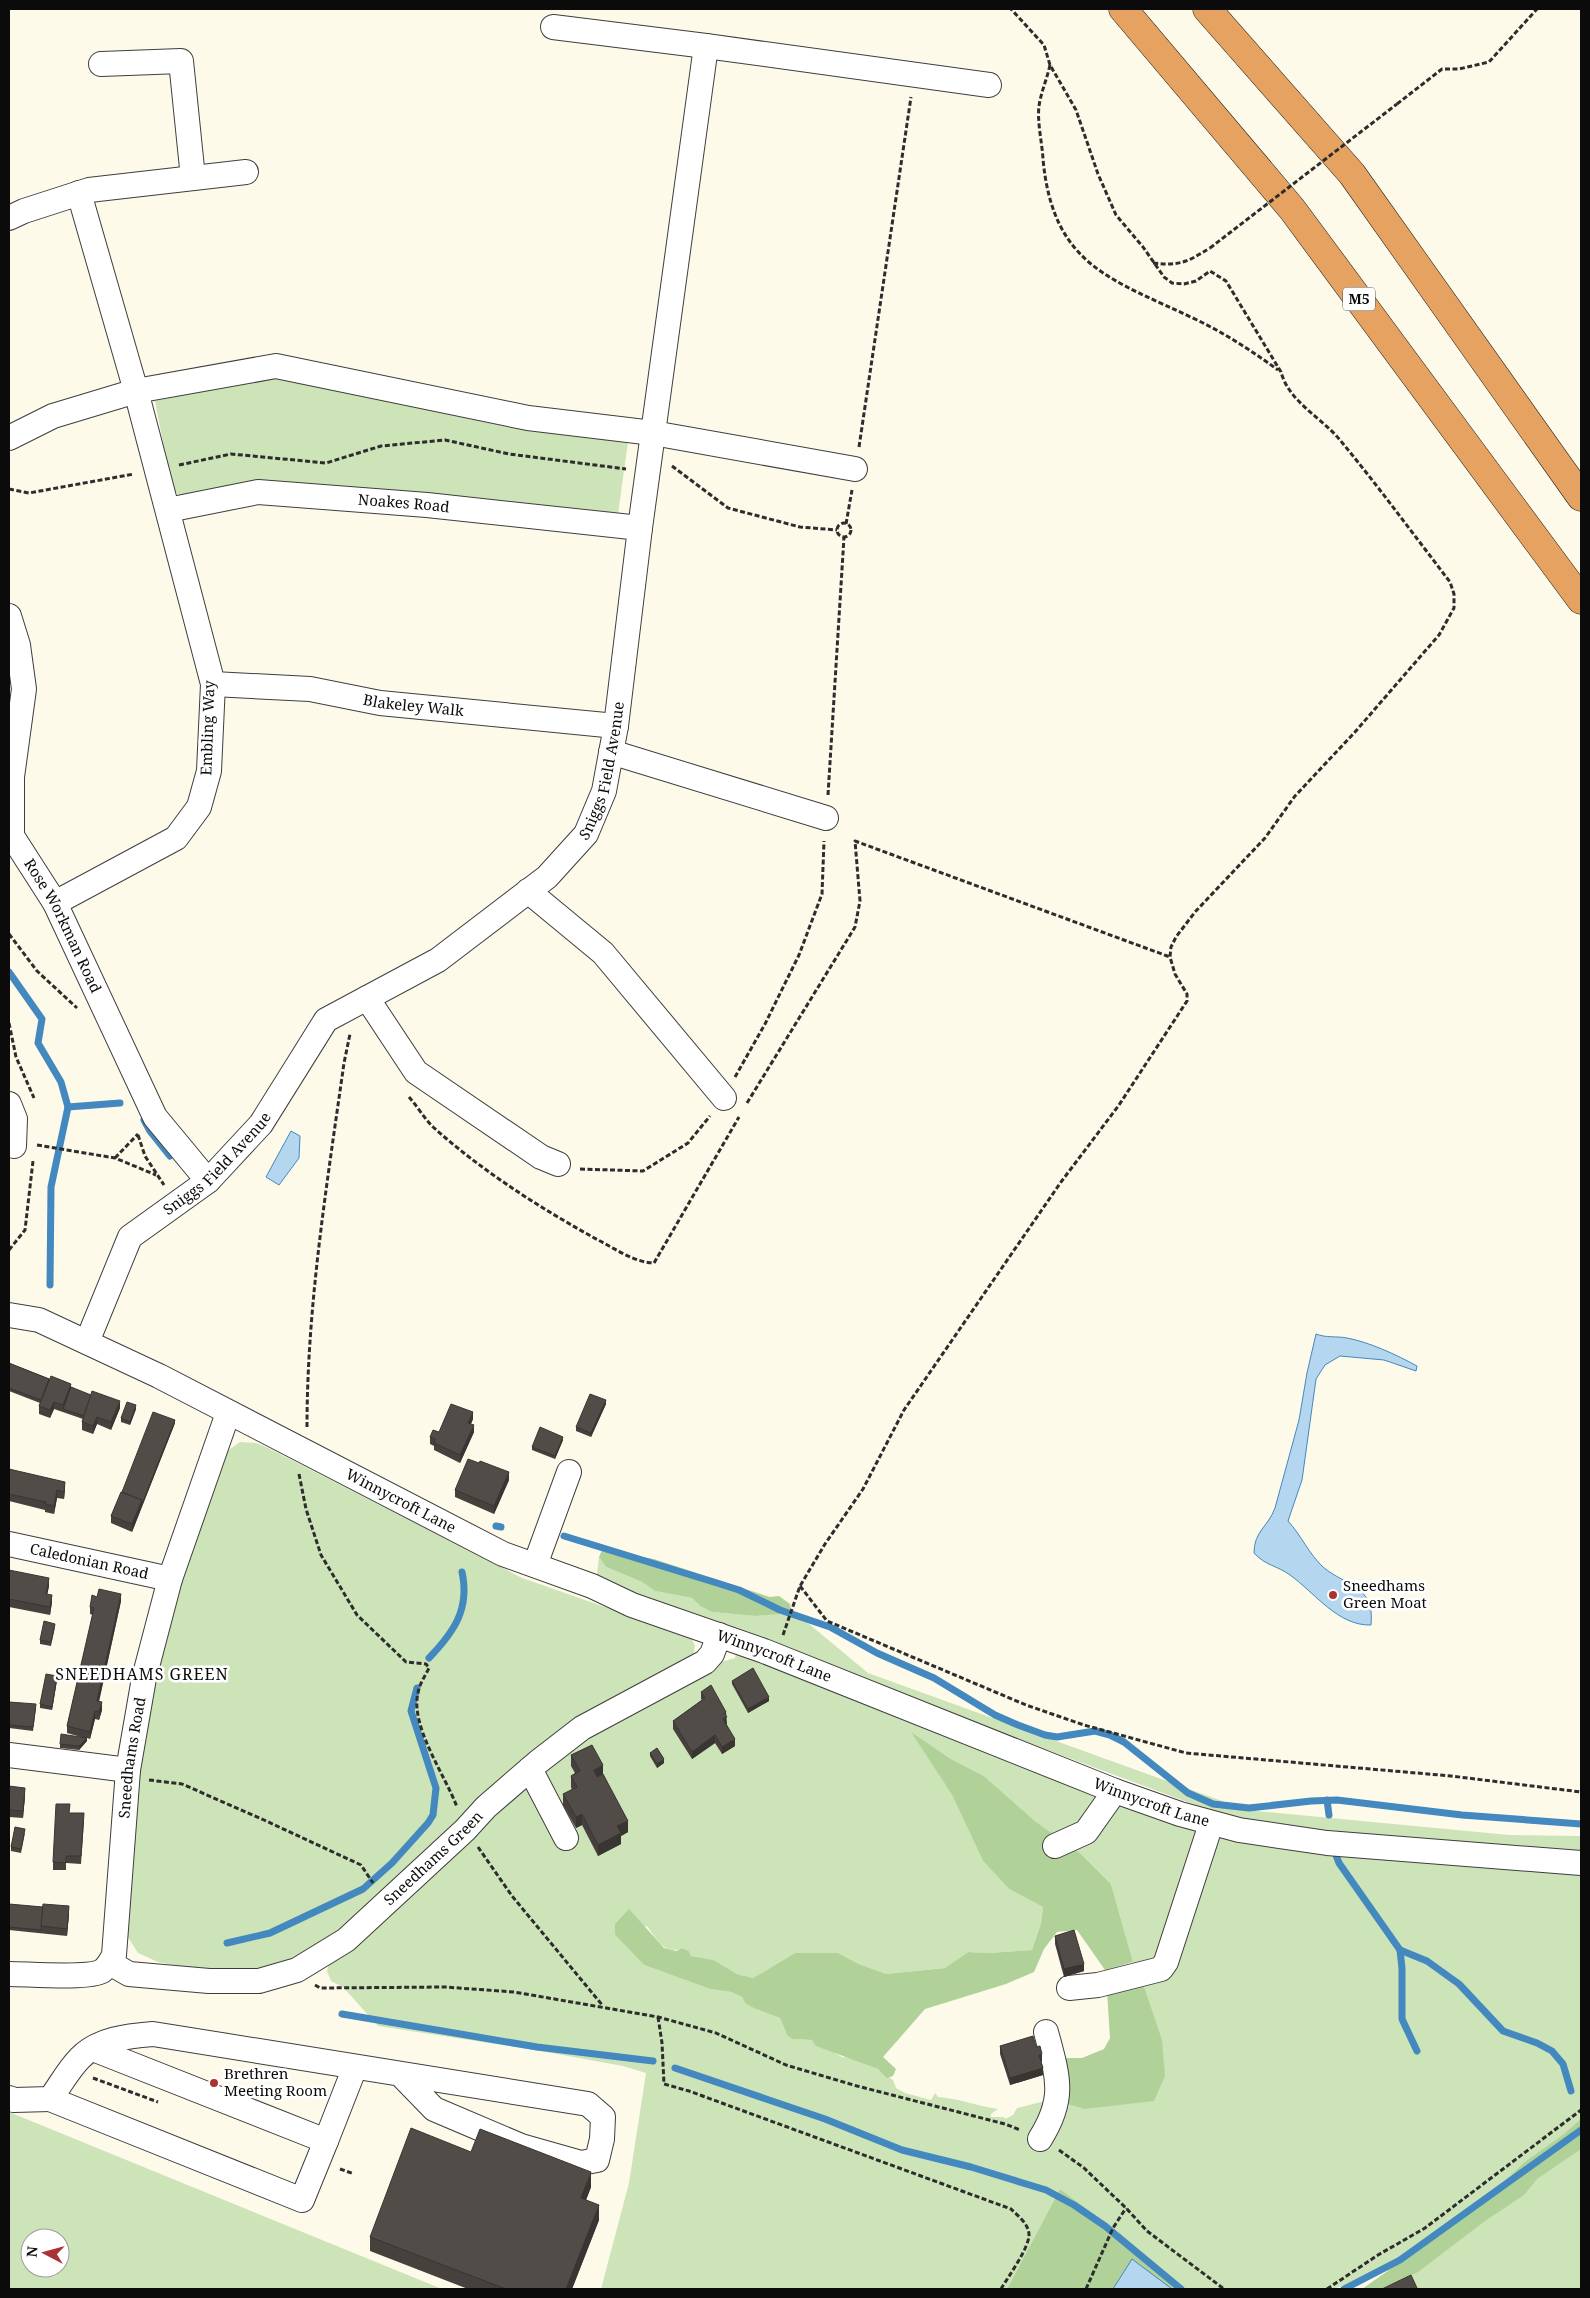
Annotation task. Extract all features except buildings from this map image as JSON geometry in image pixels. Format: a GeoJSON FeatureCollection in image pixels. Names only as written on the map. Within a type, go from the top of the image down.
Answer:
{"type":"FeatureCollection","features":[{"type":"Feature","properties":{"kind":"highway","name":"M5"},"geometry":{"type":"LineString","coordinates":[[1123,9],[1292,209],[1581,600]]}},
{"type":"Feature","properties":{"kind":"highway"},"geometry":{"type":"LineString","coordinates":[[1207,9],[1352,174],[1581,497]]}},
{"type":"Feature","properties":{"kind":"street"},"geometry":{"type":"LineString","coordinates":[[553,27],[989,85]]}},
{"type":"Feature","properties":{"kind":"street","name":"Sniggs Field Avenue"},"geometry":{"type":"LineString","coordinates":[[86,1342],[130,1237],[208,1182],[260,1124],[326,1020],[438,960],[547,877],[586,834],[604,791],[616,726],[649,458],[706,46]]}},
{"type":"Feature","properties":{"kind":"street"},"geometry":{"type":"LineString","coordinates":[[101,64],[181,61],[193,178]]}},
{"type":"Feature","properties":{"kind":"street"},"geometry":{"type":"LineString","coordinates":[[9,218],[24,211],[88,190],[246,172]]}},
{"type":"Feature","properties":{"kind":"street","name":"Embling Way"},"geometry":{"type":"LineString","coordinates":[[55,903],[176,838],[199,807],[209,771],[213,684],[136,391],[79,193]]}},
{"type":"Feature","properties":{"kind":"street"},"geometry":{"type":"LineString","coordinates":[[9,438],[53,416],[136,391],[276,366],[528,418],[653,433],[855,469]]}},
{"type":"Feature","properties":{"kind":"street","name":"Noakes Road"},"geometry":{"type":"LineString","coordinates":[[168,510],[258,492],[427,505],[640,528]]}},
{"type":"Feature","properties":{"kind":"street","name":"Rose Workman Road"},"geometry":{"type":"LineString","coordinates":[[9,616],[18,645],[24,689],[12,776],[12,836],[55,903],[155,1117],[208,1182]]}},
{"type":"Feature","properties":{"kind":"street","name":"Blakeley Walk"},"geometry":{"type":"LineString","coordinates":[[213,684],[310,689],[380,703],[616,726]]}},
{"type":"Feature","properties":{"kind":"street"},"geometry":{"type":"LineString","coordinates":[[611,752],[826,818]]}},
{"type":"Feature","properties":{"kind":"street"},"geometry":{"type":"LineString","coordinates":[[528,891],[603,954],[737,1105]]}},
{"type":"Feature","properties":{"kind":"street"},"geometry":{"type":"LineString","coordinates":[[367,998],[416,1072],[541,1157],[558,1164]]}},
{"type":"Feature","properties":{"kind":"street"},"geometry":{"type":"LineString","coordinates":[[9,1104],[30,1146]]}},
{"type":"Feature","properties":{"kind":"street","name":"Winnycroft Lane"},"geometry":{"type":"LineString","coordinates":[[9,1315],[39,1320],[159,1376],[228,1413],[304,1439],[503,1554],[592,1586],[632,1605],[782,1658],[1115,1792],[1211,1824],[1271,1836],[1327,1843],[1581,1863]]}},
{"type":"Feature","properties":{"kind":"street","name":"Sneedhams Road"},"geometry":{"type":"LineString","coordinates":[[110,1963],[116,1944],[128,1770],[144,1678],[170,1578],[228,1413]]}},
{"type":"Feature","properties":{"kind":"street"},"geometry":{"type":"LineString","coordinates":[[535,1565],[570,1472]]}},
{"type":"Feature","properties":{"kind":"street","name":"Caledonian Road"},"geometry":{"type":"LineString","coordinates":[[9,1544],[170,1578]]}},
{"type":"Feature","properties":{"kind":"street","name":"Sneedhams Green"},"geometry":{"type":"LineString","coordinates":[[110,1963],[129,1974],[209,1981],[260,1981],[297,1970],[346,1940],[465,1830],[486,1807],[530,1769],[582,1728],[705,1662],[712,1654],[719,1635]]}},
{"type":"Feature","properties":{"kind":"street"},"geometry":{"type":"LineString","coordinates":[[9,1756],[128,1770]]}},
{"type":"Feature","properties":{"kind":"street"},"geometry":{"type":"LineString","coordinates":[[530,1769],[566,1838]]}},
{"type":"Feature","properties":{"kind":"street"},"geometry":{"type":"LineString","coordinates":[[1054,1846],[1086,1832],[1115,1792]]}},
{"type":"Feature","properties":{"kind":"street"},"geometry":{"type":"LineString","coordinates":[[1069,1988],[1098,1985],[1162,1969],[1166,1962],[1211,1824]]}},
{"type":"Feature","properties":{"kind":"street"},"geometry":{"type":"LineString","coordinates":[[9,1974],[87,1974],[100,1972],[110,1963]]}},
{"type":"Feature","properties":{"kind":"street"},"geometry":{"type":"LineString","coordinates":[[1040,2139],[1054,2114],[1058,2101],[1056,2073],[1046,2032]]}},
{"type":"Feature","properties":{"kind":"street"},"geometry":{"type":"LineString","coordinates":[[50,2099],[80,2058],[92,2049],[104,2042],[130,2036],[153,2034],[588,2104],[603,2118],[602,2139],[597,2160],[581,2162],[521,2146],[434,2108],[400,2074]]}},
{"type":"Feature","properties":{"kind":"street"},"geometry":{"type":"LineString","coordinates":[[92,2049],[326,2141]]}},
{"type":"Feature","properties":{"kind":"street"},"geometry":{"type":"LineString","coordinates":[[9,2098],[14,2100],[50,2099],[302,2200],[355,2067]]}},
{"type":"Feature","properties":{"kind":"path"},"geometry":{"type":"LineString","coordinates":[[789,1615],[800,1586],[825,1544],[863,1489],[904,1410],[1062,1182],[1120,1105],[1187,1001],[1187,994],[1176,974],[1170,957],[1171,947],[1176,937],[1195,912],[1265,838],[1295,796],[1355,732],[1440,635],[1454,608],[1454,594],[1450,582],[1339,438],[1294,397],[1284,384],[1281,372],[1226,281],[1210,271],[1196,281],[1184,284],[1172,283],[1152,263],[1143,247],[1116,215],[1098,174],[1076,110],[1050,65],[1044,45],[1011,9]]}},
{"type":"Feature","properties":{"kind":"path"},"geometry":{"type":"LineString","coordinates":[[1152,263],[1174,265],[1188,261],[1210,248],[1442,69],[1459,68],[1489,62],[1537,9]]}},
{"type":"Feature","properties":{"kind":"path"},"geometry":{"type":"LineString","coordinates":[[1050,65],[1039,106],[1044,166],[1050,202],[1059,226],[1072,247],[1092,267],[1109,279],[1233,339],[1281,372]]}},
{"type":"Feature","properties":{"kind":"path"},"geometry":{"type":"LineString","coordinates":[[558,1164],[568,1168],[643,1171],[688,1142],[737,1105],[752,1045],[765,1024],[799,956],[822,894],[844,537],[850,531],[846,524],[914,75]]}},
{"type":"Feature","properties":{"kind":"path"},"geometry":{"type":"LineString","coordinates":[[9,489],[29,493],[231,454],[326,463],[381,446],[445,440],[509,454],[627,469]]}},
{"type":"Feature","properties":{"kind":"path"},"geometry":{"type":"LineString","coordinates":[[649,458],[663,458],[728,508],[800,527],[837,530]]}},
{"type":"Feature","properties":{"kind":"path"},"geometry":{"type":"LineString","coordinates":[[837,530],[840,524],[846,524]]}},
{"type":"Feature","properties":{"kind":"path"},"geometry":{"type":"LineString","coordinates":[[837,530],[838,534],[844,537]]}},
{"type":"Feature","properties":{"kind":"path"},"geometry":{"type":"LineString","coordinates":[[408,1094],[431,1125],[465,1154],[562,1220],[629,1257],[654,1263],[737,1105],[855,927],[860,900],[855,841],[1170,957]]}},
{"type":"Feature","properties":{"kind":"path"},"geometry":{"type":"LineString","coordinates":[[9,934],[41,975],[82,1013]]}},
{"type":"Feature","properties":{"kind":"path"},"geometry":{"type":"LineString","coordinates":[[9,1023],[16,1057],[35,1106]]}},
{"type":"Feature","properties":{"kind":"path"},"geometry":{"type":"LineString","coordinates":[[351,1030],[344,1063],[317,1266],[304,1439],[296,1462],[306,1509],[322,1555],[357,1615],[406,1662],[426,1664],[429,1668],[418,1692],[416,1707],[426,1742],[439,1765],[465,1830],[512,1896],[603,2006]]}},
{"type":"Feature","properties":{"kind":"path"},"geometry":{"type":"LineString","coordinates":[[135,1125],[145,1156],[169,1191]]}},
{"type":"Feature","properties":{"kind":"path"},"geometry":{"type":"LineString","coordinates":[[115,1158],[138,1134]]}},
{"type":"Feature","properties":{"kind":"path"},"geometry":{"type":"LineString","coordinates":[[9,1250],[24,1230],[30,1146],[115,1158],[157,1175]]}},
{"type":"Feature","properties":{"kind":"path"},"geometry":{"type":"LineString","coordinates":[[800,1586],[827,1621],[1026,1705],[1084,1725],[1186,1753],[1451,1776],[1581,1792]]}},
{"type":"Feature","properties":{"kind":"path"},"geometry":{"type":"LineString","coordinates":[[128,1770],[136,1779],[182,1784],[355,1862],[363,1867],[373,1882],[392,1898]]}},
{"type":"Feature","properties":{"kind":"path"},"geometry":{"type":"LineString","coordinates":[[297,1970],[307,1981],[320,1988],[445,1987],[514,1992],[658,2017],[716,2033],[786,2065],[857,2086],[1005,2124],[1040,2139],[1084,2168],[1146,2230],[1224,2289]]}},
{"type":"Feature","properties":{"kind":"path"},"geometry":{"type":"LineString","coordinates":[[658,2017],[662,2043],[664,2084],[689,2091],[1011,2209],[1024,2221],[1029,2235],[1024,2250],[1001,2289]]}},
{"type":"Feature","properties":{"kind":"path"},"geometry":{"type":"LineString","coordinates":[[1327,2289],[1378,2255],[1425,2228],[1581,2110]]}},
{"type":"Feature","properties":{"kind":"path"},"geometry":{"type":"LineString","coordinates":[[1086,2289],[1113,2228],[1126,2208]]}},
{"type":"Feature","properties":{"kind":"green space"},"geometry":{"type":"Polygon","coordinates":[[[279,373],[629,435],[617,521],[182,497],[172,489],[155,401],[279,373]]]}},
{"type":"Feature","properties":{"kind":"green space","name":"Sneedhams Green"},"geometry":{"type":"Polygon","coordinates":[[[240,1442],[256,1443],[268,1448],[522,1578],[691,1637],[695,1646],[693,1656],[637,1690],[369,1913],[268,1974],[184,1967],[158,1962],[138,1953],[126,1934],[138,1769],[167,1620],[224,1456],[240,1442]]]}},
{"type":"Feature","properties":{"kind":"green space"},"geometry":{"type":"Polygon","coordinates":[[[602,1550],[654,1559],[770,1597],[779,1596],[790,1604],[791,1609],[778,1614],[755,1616],[712,1612],[700,1606],[692,1598],[655,1591],[642,1582],[606,1567],[599,1557],[602,1550]]]}},
{"type":"Feature","properties":{"kind":"green space"},"geometry":{"type":"Polygon","coordinates":[[[599,1557],[606,1567],[642,1582],[655,1591],[692,1598],[700,1606],[712,1612],[755,1616],[788,1612],[791,1609],[868,1673],[1247,1810],[1509,1835],[1581,1836],[1581,1857],[1326,1832],[1245,1821],[1206,1809],[596,1582],[599,1557]]]}},
{"type":"Feature","properties":{"kind":"green space"},"geometry":{"type":"Polygon","coordinates":[[[736,1652],[1139,1806],[1581,1873],[1581,2137],[1404,2265],[1333,2289],[1186,2289],[1113,2228],[1060,2189],[1007,2289],[601,2289],[629,2183],[646,2073],[623,2066],[535,2050],[378,2026],[343,1987],[331,1981],[327,1971],[329,1964],[567,1749],[718,1663],[735,1658],[736,1652]],[[912,1733],[952,1795],[983,1861],[1009,1889],[1043,1907],[1041,1923],[1032,1950],[988,1953],[968,1952],[945,1968],[886,1974],[859,1964],[838,1953],[795,1953],[753,1978],[737,1974],[714,1960],[691,1956],[689,1951],[682,1948],[671,1950],[666,1948],[647,1926],[615,1935],[644,1965],[710,1989],[731,1992],[742,1997],[745,2003],[780,2018],[787,2035],[792,2039],[812,2040],[842,2057],[852,2058],[878,2069],[893,2080],[896,2088],[905,2093],[931,2100],[935,2093],[938,2097],[998,2109],[991,2114],[991,2117],[1004,2117],[1005,2119],[1013,2115],[1017,2108],[1053,2099],[1084,2109],[1143,1984],[1133,1962],[1111,1884],[1081,1854],[1035,1821],[984,1776],[951,1759],[912,1733]]]}},
{"type":"Feature","properties":{"kind":"green space"},"geometry":{"type":"Polygon","coordinates":[[[911,1732],[951,1759],[984,1776],[1035,1821],[1081,1854],[1111,1884],[1133,1962],[1105,1970],[1077,1930],[1057,1932],[1044,1949],[1034,1972],[1006,1984],[925,2009],[883,2057],[896,2069],[893,2076],[887,2078],[878,2069],[816,2046],[812,2040],[792,2039],[787,2035],[780,2018],[754,2008],[745,2003],[742,1997],[731,1992],[710,1989],[644,1965],[615,1935],[615,1924],[629,1909],[664,1948],[676,1951],[682,1948],[689,1951],[691,1956],[714,1960],[737,1974],[753,1978],[795,1953],[838,1953],[859,1964],[886,1974],[945,1968],[968,1952],[988,1953],[1032,1950],[1041,1923],[1043,1907],[1009,1889],[983,1861],[952,1795],[911,1732]]]}},
{"type":"Feature","properties":{"kind":"green space"},"geometry":{"type":"Polygon","coordinates":[[[1143,1984],[1162,2040],[1165,2076],[1154,2101],[1084,2109],[1064,2103],[1060,2058],[1082,2058],[1104,2049],[1110,2038],[1107,1991],[1143,1984]]]}},
{"type":"Feature","properties":{"kind":"green space"},"geometry":{"type":"Polygon","coordinates":[[[9,2112],[442,2289],[9,2289],[9,2112]]]}},
{"type":"Feature","properties":{"kind":"green space"},"geometry":{"type":"Polygon","coordinates":[[[1581,2119],[1581,2149],[1537,2179],[1524,2195],[1485,2221],[1418,2272],[1382,2289],[1362,2289],[1469,2214],[1525,2162],[1564,2134],[1581,2119]]]}},
{"type":"Feature","properties":{"kind":"green space"},"geometry":{"type":"Polygon","coordinates":[[[1581,2142],[1581,2289],[1416,2289],[1405,2278],[1581,2142]]]}},
{"type":"Feature","properties":{"kind":"green space"},"geometry":{"type":"Polygon","coordinates":[[[1060,2189],[1113,2228],[1186,2289],[1007,2289],[1060,2189]]]}},
{"type":"Feature","properties":{"kind":"water"},"geometry":{"type":"Polygon","coordinates":[[[291,1131],[300,1136],[299,1158],[279,1185],[266,1177],[291,1131]]]}},
{"type":"Feature","properties":{"kind":"water"},"geometry":{"type":"Polygon","coordinates":[[[1316,1334],[1347,1338],[1374,1346],[1417,1366],[1416,1371],[1384,1360],[1340,1356],[1325,1365],[1316,1379],[1302,1480],[1288,1521],[1323,1567],[1358,1588],[1364,1594],[1369,1602],[1371,1625],[1359,1624],[1337,1614],[1290,1575],[1263,1561],[1254,1553],[1256,1539],[1275,1508],[1299,1420],[1316,1334]]]}},
{"type":"Feature","properties":{"kind":"water"},"geometry":{"type":"Polygon","coordinates":[[[1132,2259],[1172,2289],[1113,2289],[1132,2259]]]}},
{"type":"Feature","properties":{"kind":"waterway"},"geometry":{"type":"LineString","coordinates":[[9,972],[42,1019],[38,1043],[61,1082],[68,1107],[51,1187],[50,1285]]}},
{"type":"Feature","properties":{"kind":"waterway"},"geometry":{"type":"LineString","coordinates":[[68,1107],[120,1103]]}},
{"type":"Feature","properties":{"kind":"waterway"},"geometry":{"type":"LineString","coordinates":[[144,1120],[150,1131],[170,1156]]}},
{"type":"Feature","properties":{"kind":"waterway"},"geometry":{"type":"LineString","coordinates":[[496,1526],[501,1527]]}},
{"type":"Feature","properties":{"kind":"waterway"},"geometry":{"type":"LineString","coordinates":[[564,1536],[739,1590],[780,1610],[830,1627],[877,1653],[934,1678],[995,1715],[1045,1735],[1057,1737],[1095,1731],[1110,1735],[1124,1742],[1188,1793],[1213,1804],[1249,1808],[1337,1800],[1462,1815],[1581,1824]]}},
{"type":"Feature","properties":{"kind":"waterway"},"geometry":{"type":"LineString","coordinates":[[429,1658],[453,1629],[462,1609],[464,1597],[462,1572]]}},
{"type":"Feature","properties":{"kind":"waterway"},"geometry":{"type":"LineString","coordinates":[[227,1943],[270,1933],[363,1889],[392,1863],[428,1823],[433,1815],[436,1788],[411,1711],[417,1688]]}},
{"type":"Feature","properties":{"kind":"waterway"},"geometry":{"type":"LineString","coordinates":[[1327,1800],[1329,1815]]}},
{"type":"Feature","properties":{"kind":"waterway"},"geometry":{"type":"LineString","coordinates":[[1334,1850],[1339,1863],[1400,1950],[1402,2019],[1417,2051]]}},
{"type":"Feature","properties":{"kind":"waterway"},"geometry":{"type":"LineString","coordinates":[[1400,1950],[1427,1961],[1459,1984],[1503,2031],[1537,2043],[1552,2051],[1563,2064],[1571,2091]]}},
{"type":"Feature","properties":{"kind":"waterway"},"geometry":{"type":"LineString","coordinates":[[342,2014],[537,2047],[653,2061]]}},
{"type":"Feature","properties":{"kind":"waterway"},"geometry":{"type":"LineString","coordinates":[[675,2068],[825,2119],[902,2150],[971,2167],[1046,2190],[1074,2205],[1105,2226],[1181,2289]]}},
{"type":"Feature","properties":{"kind":"waterway"},"geometry":{"type":"LineString","coordinates":[[1344,2289],[1400,2260],[1581,2130]]}},
{"type":"Feature","properties":{"kind":"place","name":"Sneedhams Green Moat"},"geometry":{"type":"Point","coordinates":[1333,1595]}},
{"type":"Feature","properties":{"kind":"place","name":"Brethren Meeting Room"},"geometry":{"type":"Point","coordinates":[214,2083]}},
{"type":"Feature","properties":{"kind":"district","name":"SNEEDHAMS GREEN"},"geometry":{"type":"Point","coordinates":[142,1674]}}]}
